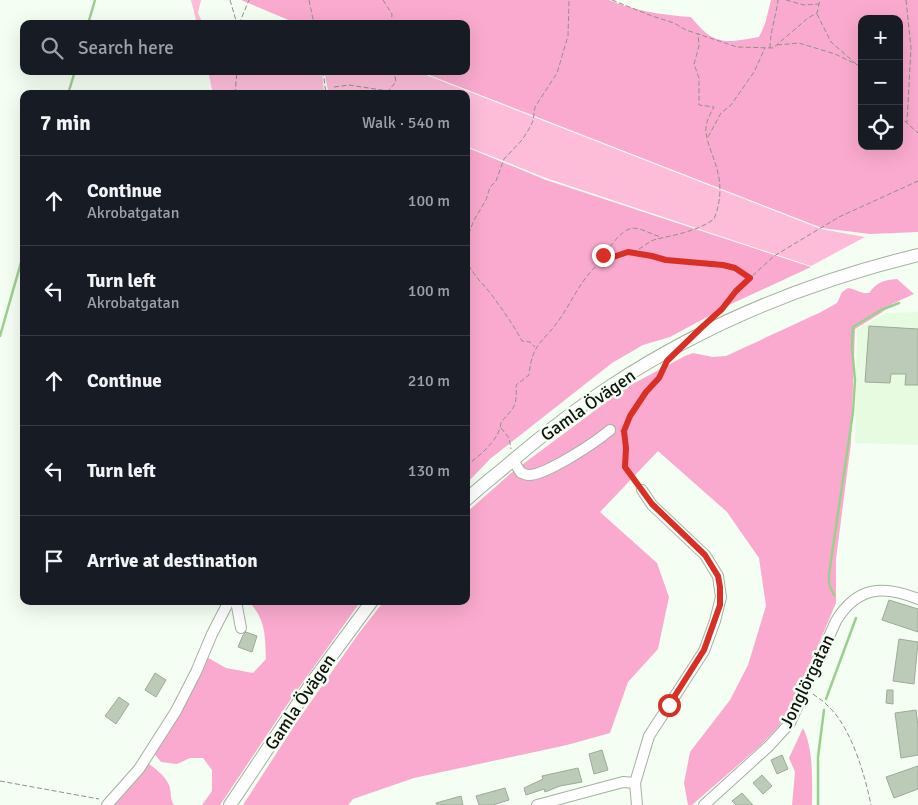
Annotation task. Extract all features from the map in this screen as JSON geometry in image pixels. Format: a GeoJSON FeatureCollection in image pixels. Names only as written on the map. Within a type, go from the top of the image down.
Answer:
{"type":"FeatureCollection","features":[{"type":"Feature","properties":{"kind":"main road","name":"Gamla Övägen"},"geometry":{"type":"LineString","coordinates":[[470,497],[560,422],[612,385],[679,346],[752,310],[823,282],[918,255]]}},
{"type":"Feature","properties":{"kind":"main road","name":"Gamla Övägen"},"geometry":{"type":"LineString","coordinates":[[230,805],[313,681],[369,605]]}},
{"type":"Feature","properties":{"kind":"street"},"geometry":{"type":"LineString","coordinates":[[513,460],[521,473],[529,475],[565,460],[610,430]]}},
{"type":"Feature","properties":{"kind":"street"},"geometry":{"type":"LineString","coordinates":[[636,805],[636,783],[649,736],[704,650],[715,621],[721,597],[718,576],[705,555],[652,504],[642,490]]}},
{"type":"Feature","properties":{"kind":"street","name":"Jonglörgatan"},"geometry":{"type":"LineString","coordinates":[[704,805],[782,734],[790,723],[836,620],[853,600],[864,593],[883,589],[918,599]]}},
{"type":"Feature","properties":{"kind":"street"},"geometry":{"type":"LineString","coordinates":[[109,803],[139,769],[176,712],[196,672],[215,626],[227,605]]}},
{"type":"Feature","properties":{"kind":"street"},"geometry":{"type":"LineString","coordinates":[[237,605],[242,628]]}},
{"type":"Feature","properties":{"kind":"street"},"geometry":{"type":"LineString","coordinates":[[537,805],[624,782],[636,783]]}},
{"type":"Feature","properties":{"kind":"path"},"geometry":{"type":"LineString","coordinates":[[230,0],[237,20]]}},
{"type":"Feature","properties":{"kind":"path"},"geometry":{"type":"LineString","coordinates":[[240,20],[249,0]]}},
{"type":"Feature","properties":{"kind":"path"},"geometry":{"type":"LineString","coordinates":[[309,0],[313,20]]}},
{"type":"Feature","properties":{"kind":"path"},"geometry":{"type":"LineString","coordinates":[[383,0],[392,14],[391,20]]}},
{"type":"Feature","properties":{"kind":"path"},"geometry":{"type":"LineString","coordinates":[[470,232],[490,187],[496,181],[504,159],[522,140],[529,129],[535,107],[557,73],[568,36],[569,0]]}},
{"type":"Feature","properties":{"kind":"path"},"geometry":{"type":"LineString","coordinates":[[612,0],[674,23],[686,30],[737,47],[770,48],[817,13]]}},
{"type":"Feature","properties":{"kind":"path"},"geometry":{"type":"LineString","coordinates":[[770,48],[770,37],[778,0]]}},
{"type":"Feature","properties":{"kind":"path"},"geometry":{"type":"LineString","coordinates":[[786,0],[804,5],[819,4]]}},
{"type":"Feature","properties":{"kind":"path"},"geometry":{"type":"LineString","coordinates":[[820,0],[817,13],[831,42],[858,64]]}},
{"type":"Feature","properties":{"kind":"path"},"geometry":{"type":"LineString","coordinates":[[906,0],[911,48],[907,122]]}},
{"type":"Feature","properties":{"kind":"path"},"geometry":{"type":"LineString","coordinates":[[470,463],[485,451],[501,428],[501,422],[513,410],[517,402],[516,385],[528,375],[530,358],[536,347],[561,317],[588,275],[604,260],[639,250],[650,241],[690,231],[714,219],[719,206],[720,185],[717,167],[706,133],[708,119],[714,107],[699,105],[699,78],[694,64],[699,46],[698,33]]}},
{"type":"Feature","properties":{"kind":"path"},"geometry":{"type":"LineString","coordinates":[[776,45],[799,43],[835,54],[858,65]]}},
{"type":"Feature","properties":{"kind":"path"},"geometry":{"type":"LineString","coordinates":[[708,137],[722,113],[731,105],[754,72],[766,48]]}},
{"type":"Feature","properties":{"kind":"path"},"geometry":{"type":"LineString","coordinates":[[235,90],[237,75]]}},
{"type":"Feature","properties":{"kind":"path"},"geometry":{"type":"LineString","coordinates":[[324,75],[325,90]]}},
{"type":"Feature","properties":{"kind":"path"},"geometry":{"type":"LineString","coordinates":[[334,87],[349,85],[388,90],[396,82],[395,75]]}},
{"type":"Feature","properties":{"kind":"path"},"geometry":{"type":"LineString","coordinates":[[903,119],[918,133]]}},
{"type":"Feature","properties":{"kind":"path"},"geometry":{"type":"LineString","coordinates":[[717,314],[736,291],[774,256],[867,203],[918,181]]}},
{"type":"Feature","properties":{"kind":"path"},"geometry":{"type":"LineString","coordinates":[[604,260],[603,255],[624,231],[638,228],[652,235],[664,237]]}},
{"type":"Feature","properties":{"kind":"path"},"geometry":{"type":"LineString","coordinates":[[628,252],[666,260],[723,265],[735,268],[750,278]]}},
{"type":"Feature","properties":{"kind":"path"},"geometry":{"type":"LineString","coordinates":[[470,266],[474,276],[488,290],[514,325],[522,341],[530,342],[536,347]]}},
{"type":"Feature","properties":{"kind":"path"},"geometry":{"type":"LineString","coordinates":[[642,490],[625,467],[626,448],[624,431],[630,416],[646,392],[659,378],[667,361]]}},
{"type":"Feature","properties":{"kind":"path"},"geometry":{"type":"LineString","coordinates":[[501,428],[509,438],[513,460]]}},
{"type":"Feature","properties":{"kind":"path"},"geometry":{"type":"LineString","coordinates":[[610,430],[624,431]]}},
{"type":"Feature","properties":{"kind":"path"},"geometry":{"type":"LineString","coordinates":[[806,690],[828,705],[842,724],[861,767],[871,805]]}},
{"type":"Feature","properties":{"kind":"path"},"geometry":{"type":"LineString","coordinates":[[0,782],[109,803]]}},
{"type":"Feature","properties":{"kind":"shaded area"},"geometry":{"type":"Polygon","coordinates":[[[191,0],[201,0],[198,13],[201,20],[196,20],[191,0]]]}},
{"type":"Feature","properties":{"kind":"shaded area"},"geometry":{"type":"Polygon","coordinates":[[[241,0],[609,0],[649,12],[691,17],[714,38],[729,41],[759,37],[765,24],[771,0],[918,0],[918,232],[870,234],[822,228],[429,75],[470,75],[470,20],[288,20],[241,0]]]}},
{"type":"Feature","properties":{"kind":"shaded area"},"geometry":{"type":"Polygon","coordinates":[[[209,75],[322,75],[324,90],[212,90],[209,75]]]}},
{"type":"Feature","properties":{"kind":"shaded area"},"geometry":{"type":"Polygon","coordinates":[[[325,75],[426,75],[465,90],[328,90],[325,75]]]}},
{"type":"Feature","properties":{"kind":"shaded area"},"geometry":{"type":"Polygon","coordinates":[[[470,92],[821,229],[865,237],[811,266],[546,178],[470,148],[470,92]]]}},
{"type":"Feature","properties":{"kind":"shaded area"},"geometry":{"type":"Polygon","coordinates":[[[470,149],[546,180],[811,267],[731,304],[670,337],[643,345],[612,363],[490,459],[470,480],[470,149]]]}},
{"type":"Feature","properties":{"kind":"shaded area"},"geometry":{"type":"Polygon","coordinates":[[[897,279],[914,294],[892,304],[855,329],[851,443],[836,559],[836,603],[796,697],[780,725],[761,745],[692,805],[688,805],[684,783],[690,752],[730,700],[748,665],[766,606],[759,558],[727,512],[658,451],[600,512],[657,563],[669,597],[658,649],[628,682],[610,733],[567,745],[414,778],[353,799],[348,805],[243,805],[296,723],[381,605],[470,605],[470,509],[511,473],[625,388],[685,356],[693,353],[713,357],[726,356],[821,312],[837,303],[842,292],[848,288],[869,293],[875,286],[888,280],[897,279]]]}},
{"type":"Feature","properties":{"kind":"shaded area"},"geometry":{"type":"Polygon","coordinates":[[[918,312],[918,445],[855,443],[857,329],[886,313],[918,312]]]}},
{"type":"Feature","properties":{"kind":"shaded area"},"geometry":{"type":"Polygon","coordinates":[[[251,605],[358,605],[295,693],[220,805],[202,805],[212,791],[212,770],[203,758],[190,758],[177,764],[161,762],[152,751],[203,655],[226,668],[253,673],[266,659],[265,635],[261,621],[251,605]]]}},
{"type":"Feature","properties":{"kind":"shaded area"},"geometry":{"type":"Polygon","coordinates":[[[803,728],[811,756],[812,805],[792,805],[795,772],[789,758],[803,728]]]}},
{"type":"Feature","properties":{"kind":"shaded area"},"geometry":{"type":"Polygon","coordinates":[[[145,761],[167,781],[174,805],[107,805],[145,761]]]}},
{"type":"Feature","properties":{"kind":"building"},"geometry":{"type":"Polygon","coordinates":[[[869,326],[918,329],[918,385],[905,385],[906,374],[891,374],[890,383],[865,382],[869,326]]]}},
{"type":"Feature","properties":{"kind":"building"},"geometry":{"type":"Polygon","coordinates":[[[889,600],[918,609],[918,632],[882,620],[889,600]]]}},
{"type":"Feature","properties":{"kind":"building"},"geometry":{"type":"Polygon","coordinates":[[[246,632],[257,636],[252,652],[238,647],[246,632]]]}},
{"type":"Feature","properties":{"kind":"building"},"geometry":{"type":"Polygon","coordinates":[[[899,639],[918,642],[914,684],[893,681],[899,639]]]}},
{"type":"Feature","properties":{"kind":"building"},"geometry":{"type":"Polygon","coordinates":[[[155,673],[166,680],[156,697],[145,690],[155,673]]]}},
{"type":"Feature","properties":{"kind":"building"},"geometry":{"type":"Polygon","coordinates":[[[887,690],[893,690],[893,704],[886,703],[887,690]]]}},
{"type":"Feature","properties":{"kind":"building"},"geometry":{"type":"Polygon","coordinates":[[[119,697],[129,704],[116,724],[105,716],[119,697]]]}},
{"type":"Feature","properties":{"kind":"building"},"geometry":{"type":"Polygon","coordinates":[[[916,710],[918,755],[901,758],[895,713],[916,710]]]}},
{"type":"Feature","properties":{"kind":"building"},"geometry":{"type":"Polygon","coordinates":[[[602,750],[608,770],[594,774],[589,754],[602,750]]]}},
{"type":"Feature","properties":{"kind":"building"},"geometry":{"type":"Polygon","coordinates":[[[782,755],[788,769],[777,774],[771,760],[782,755]]]}},
{"type":"Feature","properties":{"kind":"building"},"geometry":{"type":"Polygon","coordinates":[[[918,766],[918,789],[894,798],[886,777],[918,766]]]}},
{"type":"Feature","properties":{"kind":"building"},"geometry":{"type":"Polygon","coordinates":[[[578,768],[582,782],[560,786],[545,792],[544,789],[526,795],[524,788],[543,779],[542,776],[578,768]]]}},
{"type":"Feature","properties":{"kind":"building"},"geometry":{"type":"Polygon","coordinates":[[[762,775],[772,786],[763,794],[753,783],[762,775]]]}},
{"type":"Feature","properties":{"kind":"building"},"geometry":{"type":"Polygon","coordinates":[[[505,788],[509,800],[493,805],[479,805],[476,796],[505,788]]]}},
{"type":"Feature","properties":{"kind":"building"},"geometry":{"type":"Polygon","coordinates":[[[742,793],[753,805],[736,805],[732,801],[742,793]]]}},
{"type":"Feature","properties":{"kind":"building"},"geometry":{"type":"Polygon","coordinates":[[[461,796],[463,805],[437,805],[436,803],[461,796]]]}},
{"type":"Feature","properties":{"kind":"waterway"},"geometry":{"type":"LineString","coordinates":[[89,20],[95,0]]}},
{"type":"Feature","properties":{"kind":"waterway"},"geometry":{"type":"LineString","coordinates":[[69,90],[74,75]]}},
{"type":"Feature","properties":{"kind":"waterway"},"geometry":{"type":"LineString","coordinates":[[0,336],[20,266]]}},
{"type":"Feature","properties":{"kind":"waterway"},"geometry":{"type":"LineString","coordinates":[[834,595],[829,584],[829,574],[853,412],[855,380],[852,347],[853,327],[881,310],[899,303]]}},
{"type":"Feature","properties":{"kind":"waterway"},"geometry":{"type":"LineString","coordinates":[[826,699],[856,618]]}},
{"type":"Feature","properties":{"kind":"waterway"},"geometry":{"type":"LineString","coordinates":[[818,805],[818,757],[824,710]]}},
{"type":"Feature","properties":{"kind":"route"},"geometry":{"type":"LineString","coordinates":[[603,255],[604,260],[628,252],[666,260],[723,265],[735,268],[750,278],[736,291],[722,309],[667,361],[659,378],[646,392],[630,416],[624,431],[626,448],[625,467],[652,504],[705,555],[714,567],[720,587],[720,605],[704,650],[669,705]]}}]}
